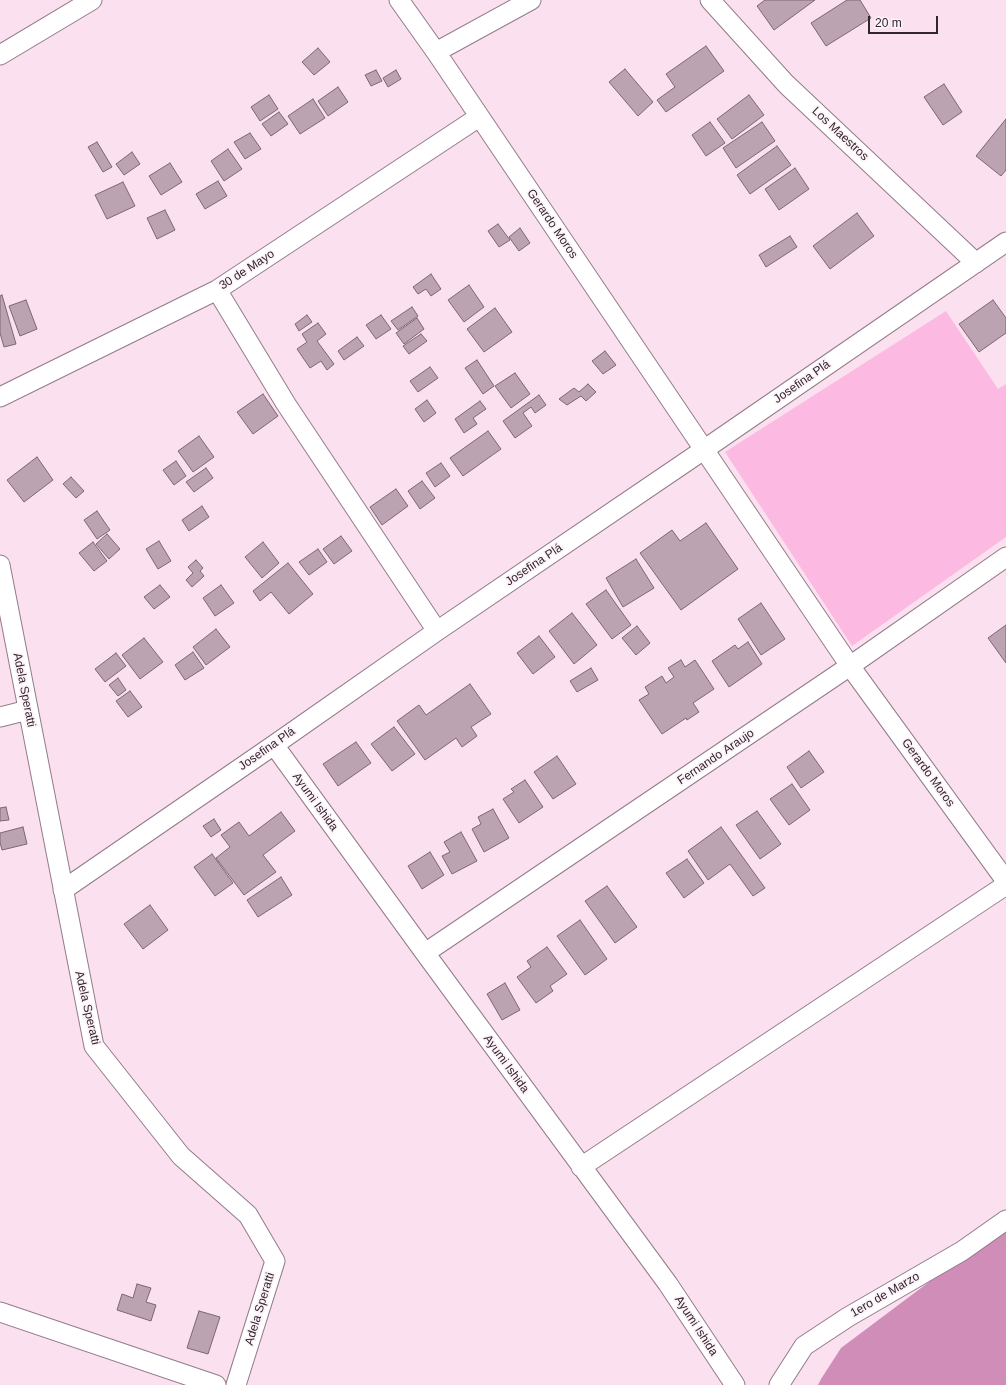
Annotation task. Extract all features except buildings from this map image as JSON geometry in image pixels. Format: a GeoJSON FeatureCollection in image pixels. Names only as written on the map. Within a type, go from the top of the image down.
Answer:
{"type":"FeatureCollection","features":[{"type":"Feature","properties":{"kind":"street"},"geometry":{"type":"LineString","coordinates":[[0,55],[92,0]]}},
{"type":"Feature","properties":{"kind":"street","name":"Gerardo Moros"},"geometry":{"type":"LineString","coordinates":[[400,0],[705,449],[850,666],[1006,881]]}},
{"type":"Feature","properties":{"kind":"street"},"geometry":{"type":"LineString","coordinates":[[436,52],[531,0]]}},
{"type":"Feature","properties":{"kind":"street","name":"Los Maestros"},"geometry":{"type":"LineString","coordinates":[[710,0],[786,84],[976,263]]}},
{"type":"Feature","properties":{"kind":"street","name":"30 de Mayo"},"geometry":{"type":"LineString","coordinates":[[0,397],[217,290],[479,117]]}},
{"type":"Feature","properties":{"kind":"street","name":"Josefina Plá"},"geometry":{"type":"LineString","coordinates":[[63,890],[274,745],[437,630],[705,449],[1006,242]]}},
{"type":"Feature","properties":{"kind":"street"},"geometry":{"type":"LineString","coordinates":[[217,290],[286,404],[437,630]]}},
{"type":"Feature","properties":{"kind":"street","name":"Fernando Araujo"},"geometry":{"type":"LineString","coordinates":[[425,953],[850,666],[1006,557]]}},
{"type":"Feature","properties":{"kind":"street","name":"Adela Speratti"},"geometry":{"type":"LineString","coordinates":[[0,565],[94,1046],[181,1156],[248,1214],[275,1261],[236,1385]]}},
{"type":"Feature","properties":{"kind":"street"},"geometry":{"type":"LineString","coordinates":[[0,716],[28,710]]}},
{"type":"Feature","properties":{"kind":"street","name":"Ayumi Ishida"},"geometry":{"type":"LineString","coordinates":[[274,745],[668,1284],[735,1385]]}},
{"type":"Feature","properties":{"kind":"street"},"geometry":{"type":"LineString","coordinates":[[581,1167],[1006,885]]}},
{"type":"Feature","properties":{"kind":"street","name":"1ero de Marzo"},"geometry":{"type":"LineString","coordinates":[[779,1385],[804,1346],[848,1317],[962,1250],[1006,1220]]}},
{"type":"Feature","properties":{"kind":"street"},"geometry":{"type":"LineString","coordinates":[[0,1312],[216,1385]]}},
{"type":"Feature","properties":{"kind":"shaded area"},"geometry":{"type":"Polygon","coordinates":[[[946,311],[998,389],[1006,384],[1006,537],[852,646],[725,452],[946,311]]]}},
{"type":"Feature","properties":{"kind":"shaded area"},"geometry":{"type":"Polygon","coordinates":[[[1006,1232],[1006,1385],[818,1385],[841,1348],[965,1255],[1006,1232]]]}}]}
